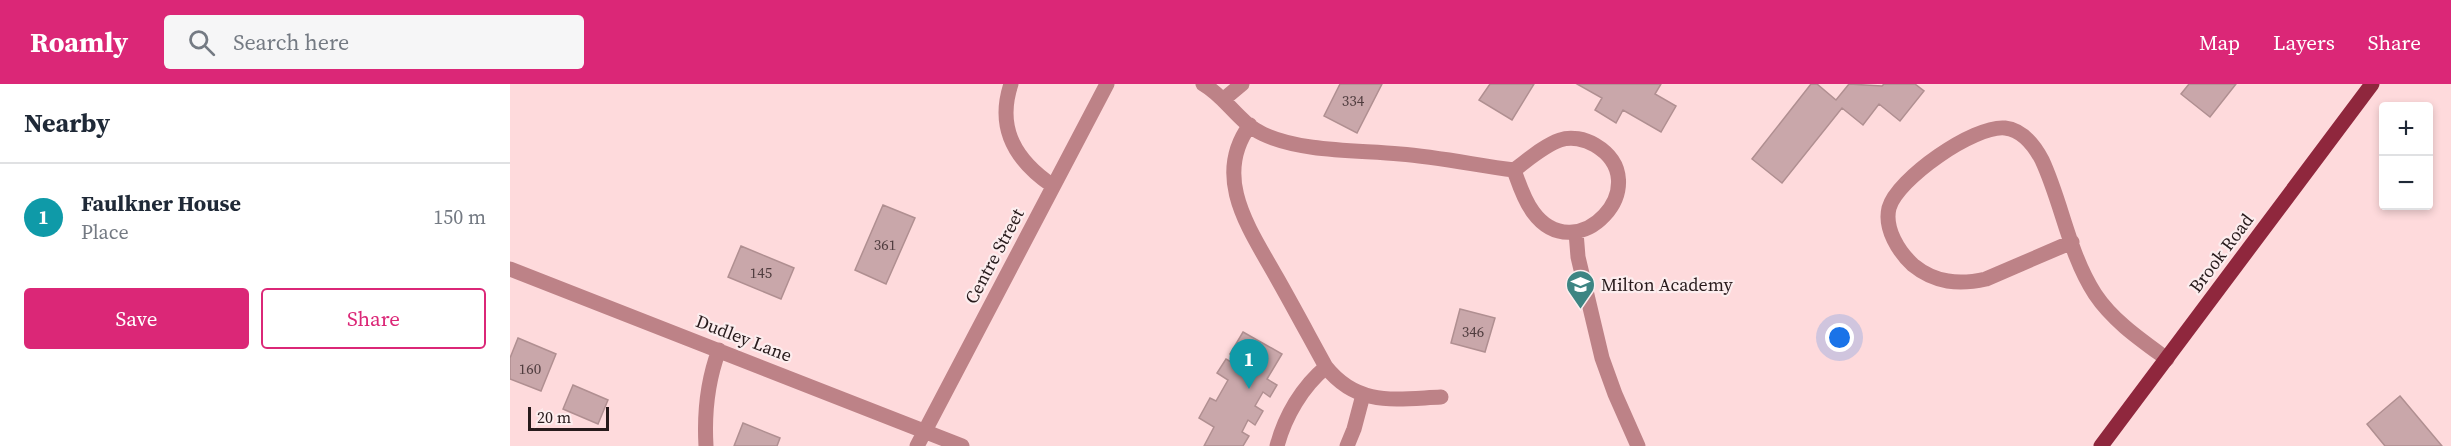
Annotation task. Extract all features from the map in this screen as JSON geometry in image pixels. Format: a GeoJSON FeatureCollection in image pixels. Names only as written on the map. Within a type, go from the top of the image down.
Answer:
{"type":"FeatureCollection","features":[{"type":"Feature","properties":{"kind":"main road","name":"Brook Road"},"geometry":{"type":"LineString","coordinates":[[2101,446],[2373,84]]}},
{"type":"Feature","properties":{"kind":"street"},"geometry":{"type":"LineString","coordinates":[[1011,84],[1005,102],[1007,132],[1021,158],[1035,174],[1053,186]]}},
{"type":"Feature","properties":{"kind":"street","name":"Centre Street"},"geometry":{"type":"LineString","coordinates":[[917,446],[1107,84]]}},
{"type":"Feature","properties":{"kind":"street"},"geometry":{"type":"LineString","coordinates":[[1203,84],[1224,99],[1250,125],[1270,136],[1311,146],[1400,154],[1514,170],[1552,143],[1562,139],[1580,139],[1592,143],[1605,153],[1614,166],[1617,177],[1615,200],[1594,226],[1576,232],[1557,230],[1540,220],[1528,205],[1514,170]]}},
{"type":"Feature","properties":{"kind":"street"},"geometry":{"type":"LineString","coordinates":[[1224,99],[1242,84]]}},
{"type":"Feature","properties":{"kind":"street"},"geometry":{"type":"LineString","coordinates":[[1250,125],[1240,142],[1234,165],[1234,179],[1241,211],[1326,367],[1343,384],[1363,395],[1388,399],[1441,397]]}},
{"type":"Feature","properties":{"kind":"street"},"geometry":{"type":"LineString","coordinates":[[2072,242],[1986,279],[1965,283],[1945,281],[1921,271],[1902,254],[1891,233],[1888,210],[1900,189],[1940,156],[1969,139],[1995,129],[2006,128],[2016,132],[2035,147],[2048,173],[2085,276],[2104,306],[2127,330],[2167,359]]}},
{"type":"Feature","properties":{"kind":"street"},"geometry":{"type":"LineString","coordinates":[[1576,232],[1578,257],[1605,366],[1638,446]]}},
{"type":"Feature","properties":{"kind":"street","name":"Dudley Lane"},"geometry":{"type":"LineString","coordinates":[[510,269],[962,446]]}},
{"type":"Feature","properties":{"kind":"street"},"geometry":{"type":"LineString","coordinates":[[706,446],[705,402],[712,367],[719,350]]}},
{"type":"Feature","properties":{"kind":"street"},"geometry":{"type":"LineString","coordinates":[[1277,446],[1284,424],[1300,396],[1326,367]]}},
{"type":"Feature","properties":{"kind":"street"},"geometry":{"type":"LineString","coordinates":[[1347,446],[1363,395]]}},
{"type":"Feature","properties":{"kind":"building"},"geometry":{"type":"Polygon","coordinates":[[[1340,84],[1382,84],[1357,133],[1324,116],[1340,84]]]}},
{"type":"Feature","properties":{"kind":"building"},"geometry":{"type":"Polygon","coordinates":[[[1490,84],[1534,84],[1512,120],[1479,100],[1490,84]]]}},
{"type":"Feature","properties":{"kind":"building"},"geometry":{"type":"Polygon","coordinates":[[[1577,84],[1661,84],[1655,94],[1676,106],[1661,132],[1623,110],[1616,123],[1595,110],[1602,98],[1577,84]]]}},
{"type":"Feature","properties":{"kind":"building"},"geometry":{"type":"Polygon","coordinates":[[[1811,84],[1817,84],[1836,100],[1849,84],[1882,86],[1884,84],[1915,84],[1924,91],[1900,121],[1879,104],[1863,125],[1842,108],[1782,183],[1752,159],[1811,84]]]}},
{"type":"Feature","properties":{"kind":"building"},"geometry":{"type":"Polygon","coordinates":[[[2189,84],[2236,84],[2210,117],[2181,94],[2189,84]]]}},
{"type":"Feature","properties":{"kind":"building"},"geometry":{"type":"Polygon","coordinates":[[[883,205],[915,218],[886,284],[855,270],[883,205]]]}},
{"type":"Feature","properties":{"kind":"building"},"geometry":{"type":"Polygon","coordinates":[[[741,246],[794,268],[781,299],[728,277],[741,246]]]}},
{"type":"Feature","properties":{"kind":"building"},"geometry":{"type":"Polygon","coordinates":[[[1460,309],[1495,318],[1485,352],[1451,343],[1460,309]]]}},
{"type":"Feature","properties":{"kind":"building"},"geometry":{"type":"Polygon","coordinates":[[[1243,332],[1282,354],[1267,379],[1277,385],[1270,397],[1263,392],[1255,406],[1263,411],[1255,425],[1248,420],[1242,432],[1249,436],[1243,446],[1204,446],[1214,427],[1199,418],[1210,398],[1216,401],[1228,380],[1217,373],[1226,359],[1238,366],[1241,360],[1230,354],[1243,332]]]}},
{"type":"Feature","properties":{"kind":"building"},"geometry":{"type":"Polygon","coordinates":[[[518,338],[556,354],[541,391],[510,379],[510,358],[518,338]]]}},
{"type":"Feature","properties":{"kind":"building"},"geometry":{"type":"Polygon","coordinates":[[[573,385],[608,400],[598,424],[563,409],[573,385]]]}},
{"type":"Feature","properties":{"kind":"building"},"geometry":{"type":"Polygon","coordinates":[[[2400,396],[2442,446],[2385,446],[2367,424],[2400,396]]]}},
{"type":"Feature","properties":{"kind":"building"},"geometry":{"type":"Polygon","coordinates":[[[743,423],[780,438],[777,446],[734,446],[743,423]]]}},
{"type":"Feature","properties":{"kind":"place","name":"Milton Academy"},"geometry":{"type":"Point","coordinates":[1580,310]}},
{"type":"Feature","properties":{"kind":"place","name":"Faulkner House"},"geometry":{"type":"Point","coordinates":[1249,389]}}]}
